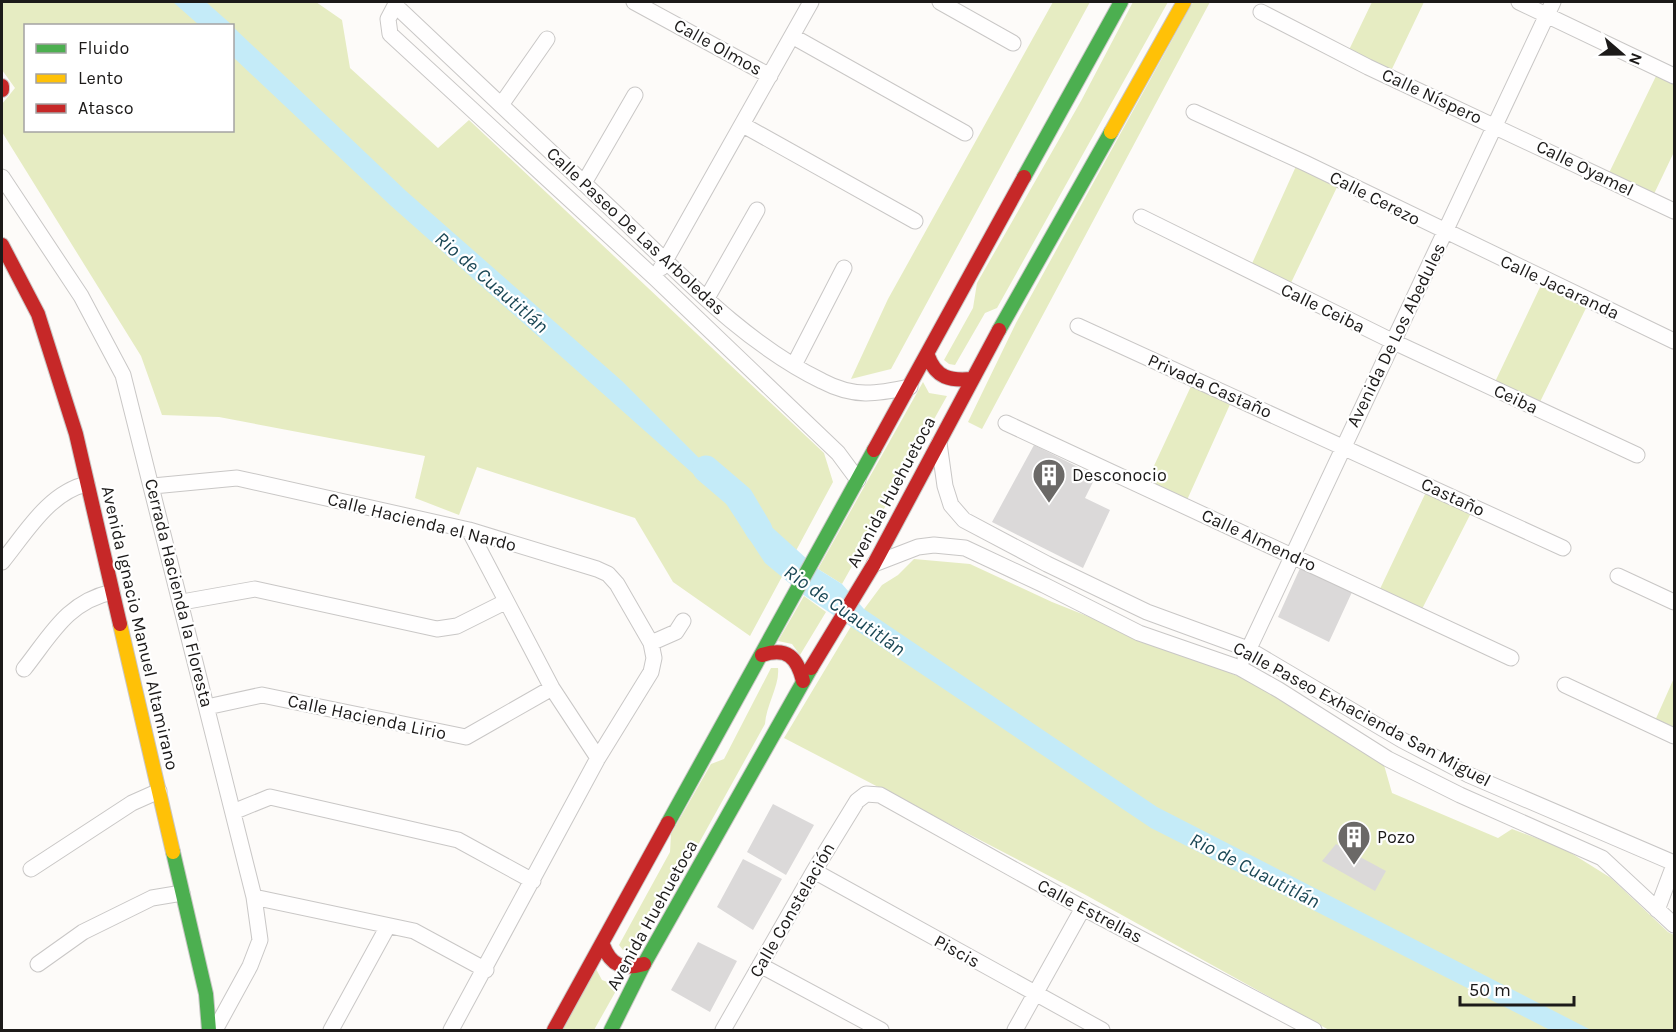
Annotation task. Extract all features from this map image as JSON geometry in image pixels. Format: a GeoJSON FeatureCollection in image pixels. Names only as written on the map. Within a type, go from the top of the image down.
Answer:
{"type":"FeatureCollection","features":[{"type":"Feature","properties":{"kind":"main road","name":"Avenida Huehuetoca"},"geometry":{"type":"LineString","coordinates":[[554,1030],[928,356],[1121,2]]}},
{"type":"Feature","properties":{"kind":"main road","name":"Avenida Huehuetoca"},"geometry":{"type":"LineString","coordinates":[[611,1030],[644,964],[803,681],[874,564],[972,379],[1185,2]]}},
{"type":"Feature","properties":{"kind":"main road","name":"Avenida Ignacio Manuel Altamirano"},"geometry":{"type":"LineString","coordinates":[[2,244],[38,314],[67,403],[206,994],[209,1030]]}},
{"type":"Feature","properties":{"kind":"main road"},"geometry":{"type":"LineString","coordinates":[[928,356],[932,369],[941,378],[954,382],[972,379]]}},
{"type":"Feature","properties":{"kind":"main road"},"geometry":{"type":"LineString","coordinates":[[762,655],[776,650],[790,653],[800,665],[803,681]]}},
{"type":"Feature","properties":{"kind":"main road"},"geometry":{"type":"LineString","coordinates":[[603,945],[607,958],[617,967],[630,969],[644,964]]}},
{"type":"Feature","properties":{"kind":"street","name":"Calle Olmos"},"geometry":{"type":"LineString","coordinates":[[634,2],[770,76]]}},
{"type":"Feature","properties":{"kind":"street"},"geometry":{"type":"LineString","coordinates":[[655,278],[811,2]]}},
{"type":"Feature","properties":{"kind":"street"},"geometry":{"type":"LineString","coordinates":[[940,2],[1013,43]]}},
{"type":"Feature","properties":{"kind":"street"},"geometry":{"type":"LineString","coordinates":[[1519,2],[1549,8],[1674,76]]}},
{"type":"Feature","properties":{"kind":"street","name":"Calle Paseo De Las Arboledas"},"geometry":{"type":"LineString","coordinates":[[858,480],[838,453],[655,278],[390,34],[387,27],[388,19],[396,3],[665,260],[749,334],[823,382],[854,393],[870,395],[910,387]]}},
{"type":"Feature","properties":{"kind":"street","name":"Avenida De Los Abedules"},"geometry":{"type":"LineString","coordinates":[[1240,669],[1342,446],[1394,342],[1549,8]]}},
{"type":"Feature","properties":{"kind":"street","name":"Calle Níspero"},"geometry":{"type":"LineString","coordinates":[[1261,12],[1368,67],[1495,125]]}},
{"type":"Feature","properties":{"kind":"street"},"geometry":{"type":"LineString","coordinates":[[792,36],[965,132]]}},
{"type":"Feature","properties":{"kind":"street"},"geometry":{"type":"LineString","coordinates":[[501,105],[547,39]]}},
{"type":"Feature","properties":{"kind":"street"},"geometry":{"type":"LineString","coordinates":[[584,183],[635,95]]}},
{"type":"Feature","properties":{"kind":"street","name":"Calle Cerezo"},"geometry":{"type":"LineString","coordinates":[[1194,112],[1305,163],[1445,232]]}},
{"type":"Feature","properties":{"kind":"street"},"geometry":{"type":"LineString","coordinates":[[743,125],[915,221]]}},
{"type":"Feature","properties":{"kind":"street","name":"Calle Oyamel"},"geometry":{"type":"LineString","coordinates":[[1495,125],[1674,211]]}},
{"type":"Feature","properties":{"kind":"street","name":"Cerrada Hacienda la Floresta"},"geometry":{"type":"LineString","coordinates":[[2,177],[81,296],[123,375],[182,602],[254,897],[260,940],[250,966],[215,1030]]}},
{"type":"Feature","properties":{"kind":"street"},"geometry":{"type":"LineString","coordinates":[[707,298],[757,210]]}},
{"type":"Feature","properties":{"kind":"street","name":"Calle Ceiba"},"geometry":{"type":"LineString","coordinates":[[1141,217],[1394,342]]}},
{"type":"Feature","properties":{"kind":"street","name":"Calle Jacaranda"},"geometry":{"type":"LineString","coordinates":[[1445,232],[1674,341]]}},
{"type":"Feature","properties":{"kind":"street"},"geometry":{"type":"LineString","coordinates":[[794,365],[844,268]]}},
{"type":"Feature","properties":{"kind":"street","name":"Privada Castaño"},"geometry":{"type":"LineString","coordinates":[[1078,326],[1342,446]]}},
{"type":"Feature","properties":{"kind":"street","name":"Ceiba"},"geometry":{"type":"LineString","coordinates":[[1394,342],[1637,455]]}},
{"type":"Feature","properties":{"kind":"street","name":"Calle Almendro"},"geometry":{"type":"LineString","coordinates":[[1006,423],[1292,554],[1511,658]]}},
{"type":"Feature","properties":{"kind":"street","name":"Calle Paseo Exhacienda San Miguel"},"geometry":{"type":"LineString","coordinates":[[939,443],[945,486],[951,505],[964,520],[1047,564],[1147,612],[1248,649],[1402,740],[1469,775],[1674,864]]}},
{"type":"Feature","properties":{"kind":"street","name":"Castaño"},"geometry":{"type":"LineString","coordinates":[[1342,446],[1563,548]]}},
{"type":"Feature","properties":{"kind":"street","name":"Calle Hacienda el Nardo"},"geometry":{"type":"LineString","coordinates":[[153,486],[237,478],[469,530],[608,574],[651,643]]}},
{"type":"Feature","properties":{"kind":"street"},"geometry":{"type":"LineString","coordinates":[[2,562],[54,500],[72,488],[87,484]]}},
{"type":"Feature","properties":{"kind":"street"},"geometry":{"type":"LineString","coordinates":[[469,530],[552,688],[598,758]]}},
{"type":"Feature","properties":{"kind":"street","name":"Calle Paseo Exhacienda San Miguel"},"geometry":{"type":"LineString","coordinates":[[874,564],[918,547],[934,545],[964,548],[1139,633],[1240,669],[1279,690],[1388,759],[1460,795],[1602,858],[1674,925]]}},
{"type":"Feature","properties":{"kind":"street"},"geometry":{"type":"LineString","coordinates":[[1618,576],[1674,602]]}},
{"type":"Feature","properties":{"kind":"street"},"geometry":{"type":"LineString","coordinates":[[182,602],[255,589],[437,629],[457,626],[505,602]]}},
{"type":"Feature","properties":{"kind":"street"},"geometry":{"type":"LineString","coordinates":[[24,669],[74,606],[92,596],[112,592]]}},
{"type":"Feature","properties":{"kind":"street"},"geometry":{"type":"LineString","coordinates":[[1139,633],[1147,612]]}},
{"type":"Feature","properties":{"kind":"street"},"geometry":{"type":"LineString","coordinates":[[451,1030],[486,970],[598,758],[651,672],[654,658],[651,643],[676,632],[683,621]]}},
{"type":"Feature","properties":{"kind":"street"},"geometry":{"type":"LineString","coordinates":[[1565,685],[1674,736]]}},
{"type":"Feature","properties":{"kind":"street","name":"Calle Hacienda Lirio"},"geometry":{"type":"LineString","coordinates":[[207,707],[262,695],[466,737],[552,688]]}},
{"type":"Feature","properties":{"kind":"street"},"geometry":{"type":"LineString","coordinates":[[31,869],[132,803],[159,791]]}},
{"type":"Feature","properties":{"kind":"street","name":"Calle Constelación"},"geometry":{"type":"LineString","coordinates":[[723,1030],[814,871],[857,801],[866,794]]}},
{"type":"Feature","properties":{"kind":"street","name":"Calle Estrellas"},"geometry":{"type":"LineString","coordinates":[[866,794],[880,795],[1083,908],[1314,1030]]}},
{"type":"Feature","properties":{"kind":"street"},"geometry":{"type":"LineString","coordinates":[[233,812],[270,797],[281,799],[458,840],[533,881]]}},
{"type":"Feature","properties":{"kind":"street"},"geometry":{"type":"LineString","coordinates":[[1657,910],[1674,864]]}},
{"type":"Feature","properties":{"kind":"street","name":"Piscis"},"geometry":{"type":"LineString","coordinates":[[814,871],[1102,1030]]}},
{"type":"Feature","properties":{"kind":"street"},"geometry":{"type":"LineString","coordinates":[[38,964],[83,932],[152,898],[182,893]]}},
{"type":"Feature","properties":{"kind":"street"},"geometry":{"type":"LineString","coordinates":[[254,897],[414,931],[486,970]]}},
{"type":"Feature","properties":{"kind":"street"},"geometry":{"type":"LineString","coordinates":[[1015,1030],[1083,908]]}},
{"type":"Feature","properties":{"kind":"street"},"geometry":{"type":"LineString","coordinates":[[331,1030],[388,927]]}},
{"type":"Feature","properties":{"kind":"street"},"geometry":{"type":"LineString","coordinates":[[760,965],[881,1030]]}},
{"type":"Feature","properties":{"kind":"green space"},"geometry":{"type":"Polygon","coordinates":[[[2,2],[316,2],[342,20],[350,68],[438,148],[469,120],[824,453],[833,482],[750,636],[673,582],[635,518],[477,467],[459,515],[415,498],[425,456],[219,417],[162,415],[141,356],[2,132],[2,104],[15,88],[2,70],[2,2]]]}},
{"type":"Feature","properties":{"kind":"green space"},"geometry":{"type":"Polygon","coordinates":[[[1053,2],[1090,2],[891,369],[851,379],[888,299],[1053,2]]]}},
{"type":"Feature","properties":{"kind":"green space"},"geometry":{"type":"Polygon","coordinates":[[[1133,2],[1168,2],[997,308],[985,313],[955,365],[949,364],[944,360],[973,308],[977,283],[1081,101],[1133,2]]]}},
{"type":"Feature","properties":{"kind":"green space"},"geometry":{"type":"Polygon","coordinates":[[[1193,2],[1210,2],[982,429],[968,422],[1016,323],[1193,2]]]}},
{"type":"Feature","properties":{"kind":"green space"},"geometry":{"type":"Polygon","coordinates":[[[1372,2],[1424,2],[1391,71],[1348,52],[1372,2]]]}},
{"type":"Feature","properties":{"kind":"green space"},"geometry":{"type":"Polygon","coordinates":[[[1657,74],[1674,83],[1674,152],[1653,196],[1608,175],[1657,74]]]}},
{"type":"Feature","properties":{"kind":"green space"},"geometry":{"type":"Polygon","coordinates":[[[1297,164],[1339,183],[1289,287],[1250,268],[1297,164]]]}},
{"type":"Feature","properties":{"kind":"green space"},"geometry":{"type":"Polygon","coordinates":[[[1542,283],[1588,304],[1538,406],[1494,384],[1542,283]]]}},
{"type":"Feature","properties":{"kind":"green space"},"geometry":{"type":"Polygon","coordinates":[[[923,382],[929,393],[947,396],[842,584],[818,569],[923,382]]]}},
{"type":"Feature","properties":{"kind":"green space"},"geometry":{"type":"Polygon","coordinates":[[[1192,384],[1232,400],[1187,500],[1146,483],[1192,384]]]}},
{"type":"Feature","properties":{"kind":"green space"},"geometry":{"type":"Polygon","coordinates":[[[1427,490],[1472,511],[1421,611],[1379,591],[1427,490]]]}},
{"type":"Feature","properties":{"kind":"green space"},"geometry":{"type":"Polygon","coordinates":[[[914,559],[970,564],[1052,602],[1255,683],[1384,765],[1392,793],[1498,838],[1512,829],[1563,848],[1611,878],[1668,932],[1674,935],[1674,1030],[1329,1030],[1084,894],[784,738],[850,628],[882,585],[898,575],[914,559]]]}},
{"type":"Feature","properties":{"kind":"green space"},"geometry":{"type":"Polygon","coordinates":[[[804,596],[826,612],[800,655],[792,644],[778,641],[804,596]]]}},
{"type":"Feature","properties":{"kind":"green space"},"geometry":{"type":"Polygon","coordinates":[[[771,668],[778,668],[778,675],[765,724],[673,890],[661,891],[630,949],[623,950],[619,945],[670,852],[671,834],[711,764],[724,759],[771,668]]]}},
{"type":"Feature","properties":{"kind":"green space"},"geometry":{"type":"Polygon","coordinates":[[[1674,678],[1674,733],[1654,723],[1674,678]]]}},
{"type":"Feature","properties":{"kind":"green space"},"geometry":{"type":"Polygon","coordinates":[[[596,969],[602,980],[610,983],[621,982],[594,1030],[561,1030],[596,969]]]}},
{"type":"Feature","properties":{"kind":"water"},"geometry":{"type":"Polygon","coordinates":[[[173,2],[206,2],[231,24],[198,24],[173,2]]]}},
{"type":"Feature","properties":{"kind":"water"},"geometry":{"type":"Polygon","coordinates":[[[234,28],[406,191],[622,381],[734,493],[818,569],[842,584],[864,609],[1157,807],[1591,1030],[1550,1030],[1151,828],[805,596],[765,563],[725,502],[390,205],[234,58],[234,28]]]}},
{"type":"Feature","properties":{"kind":"building","name":"Desconocio"},"geometry":{"type":"Polygon","coordinates":[[[1034,445],[1096,476],[1085,498],[1110,510],[1083,568],[992,522],[1034,445]]]}},
{"type":"Feature","properties":{"kind":"building"},"geometry":{"type":"Polygon","coordinates":[[[1301,566],[1353,590],[1329,642],[1278,617],[1301,566]]]}},
{"type":"Feature","properties":{"kind":"building"},"geometry":{"type":"Polygon","coordinates":[[[773,804],[814,825],[786,875],[747,852],[773,804]]]}},
{"type":"Feature","properties":{"kind":"building","name":"Pozo"},"geometry":{"type":"Polygon","coordinates":[[[1336,844],[1386,871],[1375,891],[1322,861],[1336,844]]]}},
{"type":"Feature","properties":{"kind":"building"},"geometry":{"type":"Polygon","coordinates":[[[743,859],[782,879],[753,930],[717,907],[743,859]]]}},
{"type":"Feature","properties":{"kind":"building"},"geometry":{"type":"Polygon","coordinates":[[[698,942],[737,961],[710,1012],[671,990],[698,942]]]}},
{"type":"Feature","properties":{"kind":"waterway","name":"Rio de Cuautitlán"},"geometry":{"type":"LineString","coordinates":[[706,469],[740,498],[759,530]]}},
{"type":"Feature","properties":{"kind":"traffic: fast"},"geometry":{"type":"LineString","coordinates":[[1024,177],[1121,2]]}},
{"type":"Feature","properties":{"kind":"traffic: fast"},"geometry":{"type":"LineString","coordinates":[[999,330],[1111,132]]}},
{"type":"Feature","properties":{"kind":"traffic: fast"},"geometry":{"type":"LineString","coordinates":[[668,823],[874,450]]}},
{"type":"Feature","properties":{"kind":"traffic: fast"},"geometry":{"type":"LineString","coordinates":[[611,1030],[644,964],[811,668]]}},
{"type":"Feature","properties":{"kind":"traffic: fast"},"geometry":{"type":"LineString","coordinates":[[173,852],[206,994],[209,1030]]}},
{"type":"Feature","properties":{"kind":"traffic: slow"},"geometry":{"type":"LineString","coordinates":[[1111,132],[1184,2]]}},
{"type":"Feature","properties":{"kind":"traffic: slow"},"geometry":{"type":"LineString","coordinates":[[120,624],[173,852]]}},
{"type":"Feature","properties":{"kind":"traffic: jam"},"geometry":{"type":"LineString","coordinates":[[874,450],[1024,177]]}},
{"type":"Feature","properties":{"kind":"traffic: jam"},"geometry":{"type":"LineString","coordinates":[[2,245],[38,314],[76,434],[120,624]]}},
{"type":"Feature","properties":{"kind":"traffic: jam"},"geometry":{"type":"LineString","coordinates":[[811,668],[874,564],[999,330]]}},
{"type":"Feature","properties":{"kind":"traffic: jam"},"geometry":{"type":"LineString","coordinates":[[928,356],[935,369],[945,377],[972,379]]}},
{"type":"Feature","properties":{"kind":"traffic: jam"},"geometry":{"type":"LineString","coordinates":[[762,655],[778,652],[790,656],[798,666],[803,681]]}},
{"type":"Feature","properties":{"kind":"traffic: jam"},"geometry":{"type":"LineString","coordinates":[[554,1030],[668,823]]}},
{"type":"Feature","properties":{"kind":"traffic: jam"},"geometry":{"type":"LineString","coordinates":[[603,945],[610,958],[619,965],[630,967],[644,964]]}},
{"type":"Feature","properties":{"kind":"place","name":"Desconocio"},"geometry":{"type":"Point","coordinates":[1049,504]}},
{"type":"Feature","properties":{"kind":"place","name":"Pozo"},"geometry":{"type":"Point","coordinates":[1354,866]}}]}
